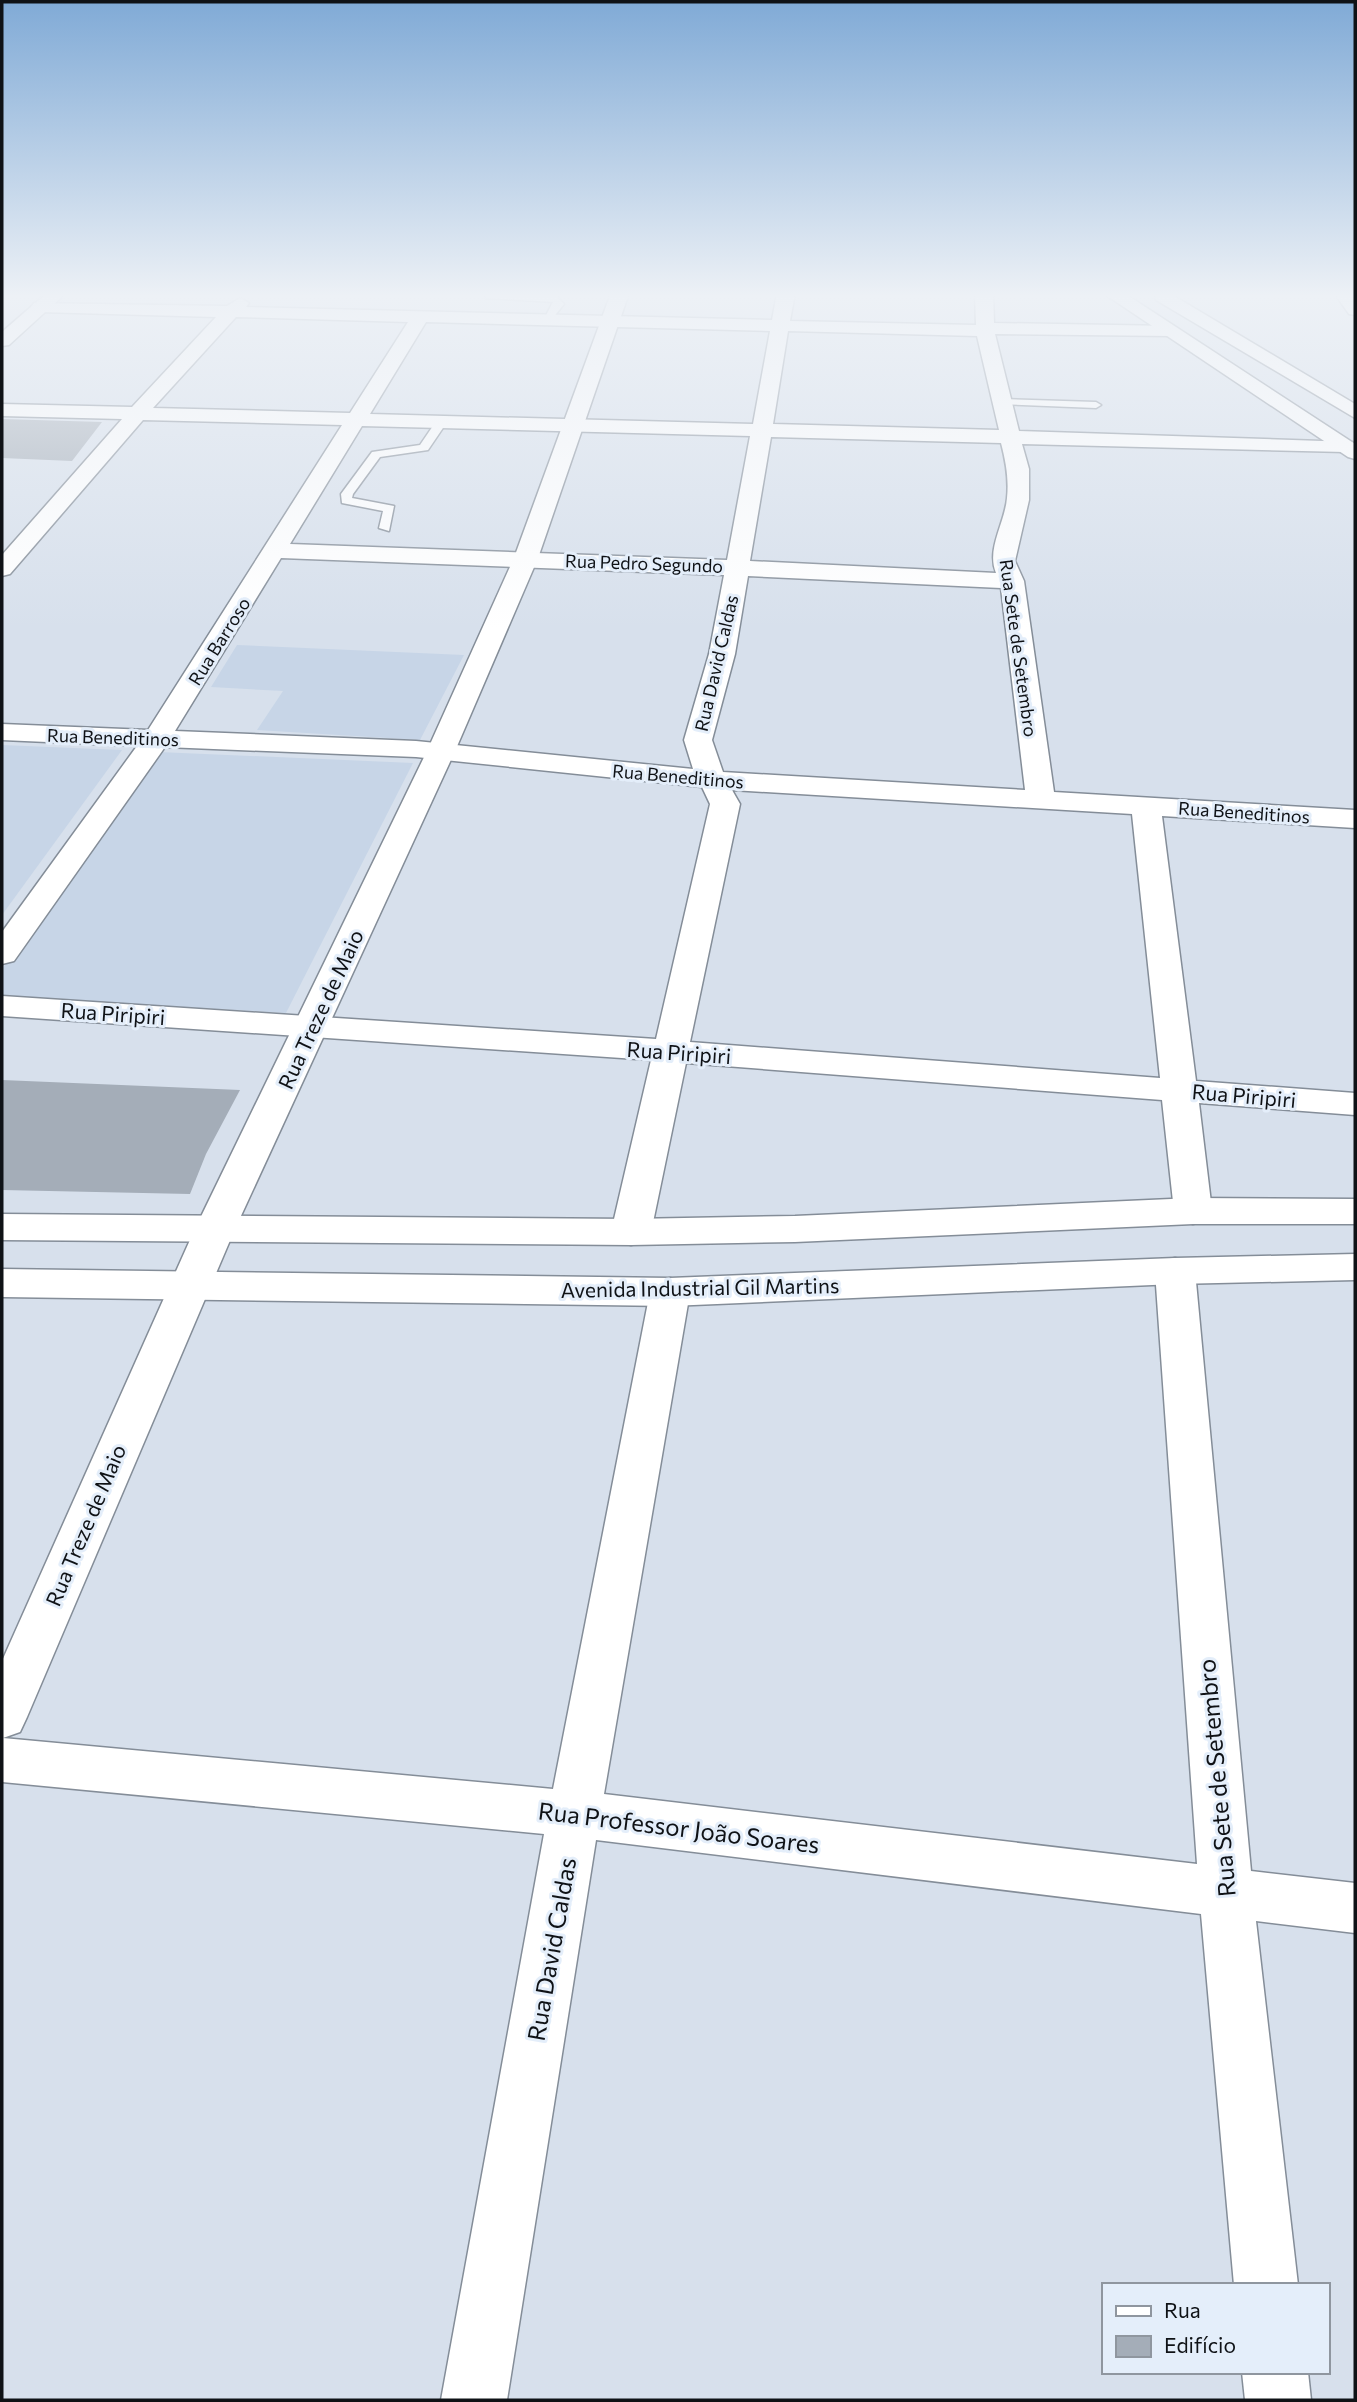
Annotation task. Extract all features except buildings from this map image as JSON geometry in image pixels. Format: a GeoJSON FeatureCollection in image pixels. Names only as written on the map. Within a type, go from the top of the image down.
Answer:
{"type":"FeatureCollection","features":[{"type":"Feature","properties":{"kind":"street"},"geometry":{"type":"LineString","coordinates":[[2,569],[145,405]]}},
{"type":"Feature","properties":{"kind":"street","name":"Rua Barroso"},"geometry":{"type":"LineString","coordinates":[[2,954],[157,738],[276,551],[363,405]]}},
{"type":"Feature","properties":{"kind":"street","name":"Rua Treze de Maio"},"geometry":{"type":"LineString","coordinates":[[2,1717],[214,1231],[441,751],[526,558],[583,405]]}},
{"type":"Feature","properties":{"kind":"street","name":"Rua David Caldas"},"geometry":{"type":"LineString","coordinates":[[631,1232],[725,804],[702,759],[698,740],[722,654],[767,405]]}},
{"type":"Feature","properties":{"kind":"street","name":"Rua Sete de Setembro"},"geometry":{"type":"LineString","coordinates":[[1002,405],[1018,469],[1018,500],[1003,561],[1012,581],[1040,799]]}},
{"type":"Feature","properties":{"kind":"street"},"geometry":{"type":"LineString","coordinates":[[1282,405],[1350,450]]}},
{"type":"Feature","properties":{"kind":"street"},"geometry":{"type":"LineString","coordinates":[[2,410],[762,429],[1350,450]]}},
{"type":"Feature","properties":{"kind":"street","name":"Rua Pedro Segundo"},"geometry":{"type":"LineString","coordinates":[[276,551],[526,558],[1012,581]]}},
{"type":"Feature","properties":{"kind":"street","name":"Rua Beneditinos"},"geometry":{"type":"LineString","coordinates":[[2,732],[441,751],[715,780],[1355,819]]}},
{"type":"Feature","properties":{"kind":"street"},"geometry":{"type":"LineString","coordinates":[[1146,806],[1193,1211]]}},
{"type":"Feature","properties":{"kind":"street","name":"Rua Piripiri"},"geometry":{"type":"LineString","coordinates":[[2,1006],[671,1051],[1355,1104]]}},
{"type":"Feature","properties":{"kind":"street"},"geometry":{"type":"LineString","coordinates":[[2,1227],[214,1231],[631,1232],[795,1229],[1193,1211],[1355,1212]]}},
{"type":"Feature","properties":{"kind":"street"},"geometry":{"type":"LineString","coordinates":[[795,1229],[806,1286]]}},
{"type":"Feature","properties":{"kind":"street","name":"Avenida Industrial Gil Martins"},"geometry":{"type":"LineString","coordinates":[[2,1283],[670,1292],[1174,1271],[1355,1267]]}},
{"type":"Feature","properties":{"kind":"street","name":"Rua Sete de Setembro"},"geometry":{"type":"LineString","coordinates":[[1174,1271],[1226,1894],[1266,2283]]}},
{"type":"Feature","properties":{"kind":"street","name":"Rua David Caldas"},"geometry":{"type":"LineString","coordinates":[[474,2400],[574,1814],[670,1292]]}},
{"type":"Feature","properties":{"kind":"street","name":"Rua Professor João Soares"},"geometry":{"type":"LineString","coordinates":[[2,1760],[574,1814],[1355,1908]]}},
{"type":"Feature","properties":{"kind":"street"},"geometry":{"type":"LineString","coordinates":[[1275,2374],[1278,2400]]}},
{"type":"Feature","properties":{"kind":"lane"},"geometry":{"type":"LineString","coordinates":[[385,528],[390,509],[346,500],[347,494],[376,454],[424,448],[441,422]]}},
{"type":"Feature","properties":{"kind":"shaded area"},"geometry":{"type":"Polygon","coordinates":[[[237,645],[464,655],[420,740],[257,730],[283,691],[211,687],[237,645]]]}},
{"type":"Feature","properties":{"kind":"shaded area"},"geometry":{"type":"Polygon","coordinates":[[[2,745],[122,750],[2,915],[2,745]]]}},
{"type":"Feature","properties":{"kind":"shaded area"},"geometry":{"type":"Polygon","coordinates":[[[159,752],[413,763],[286,1013],[2,997],[2,969],[159,752]]]}}]}
